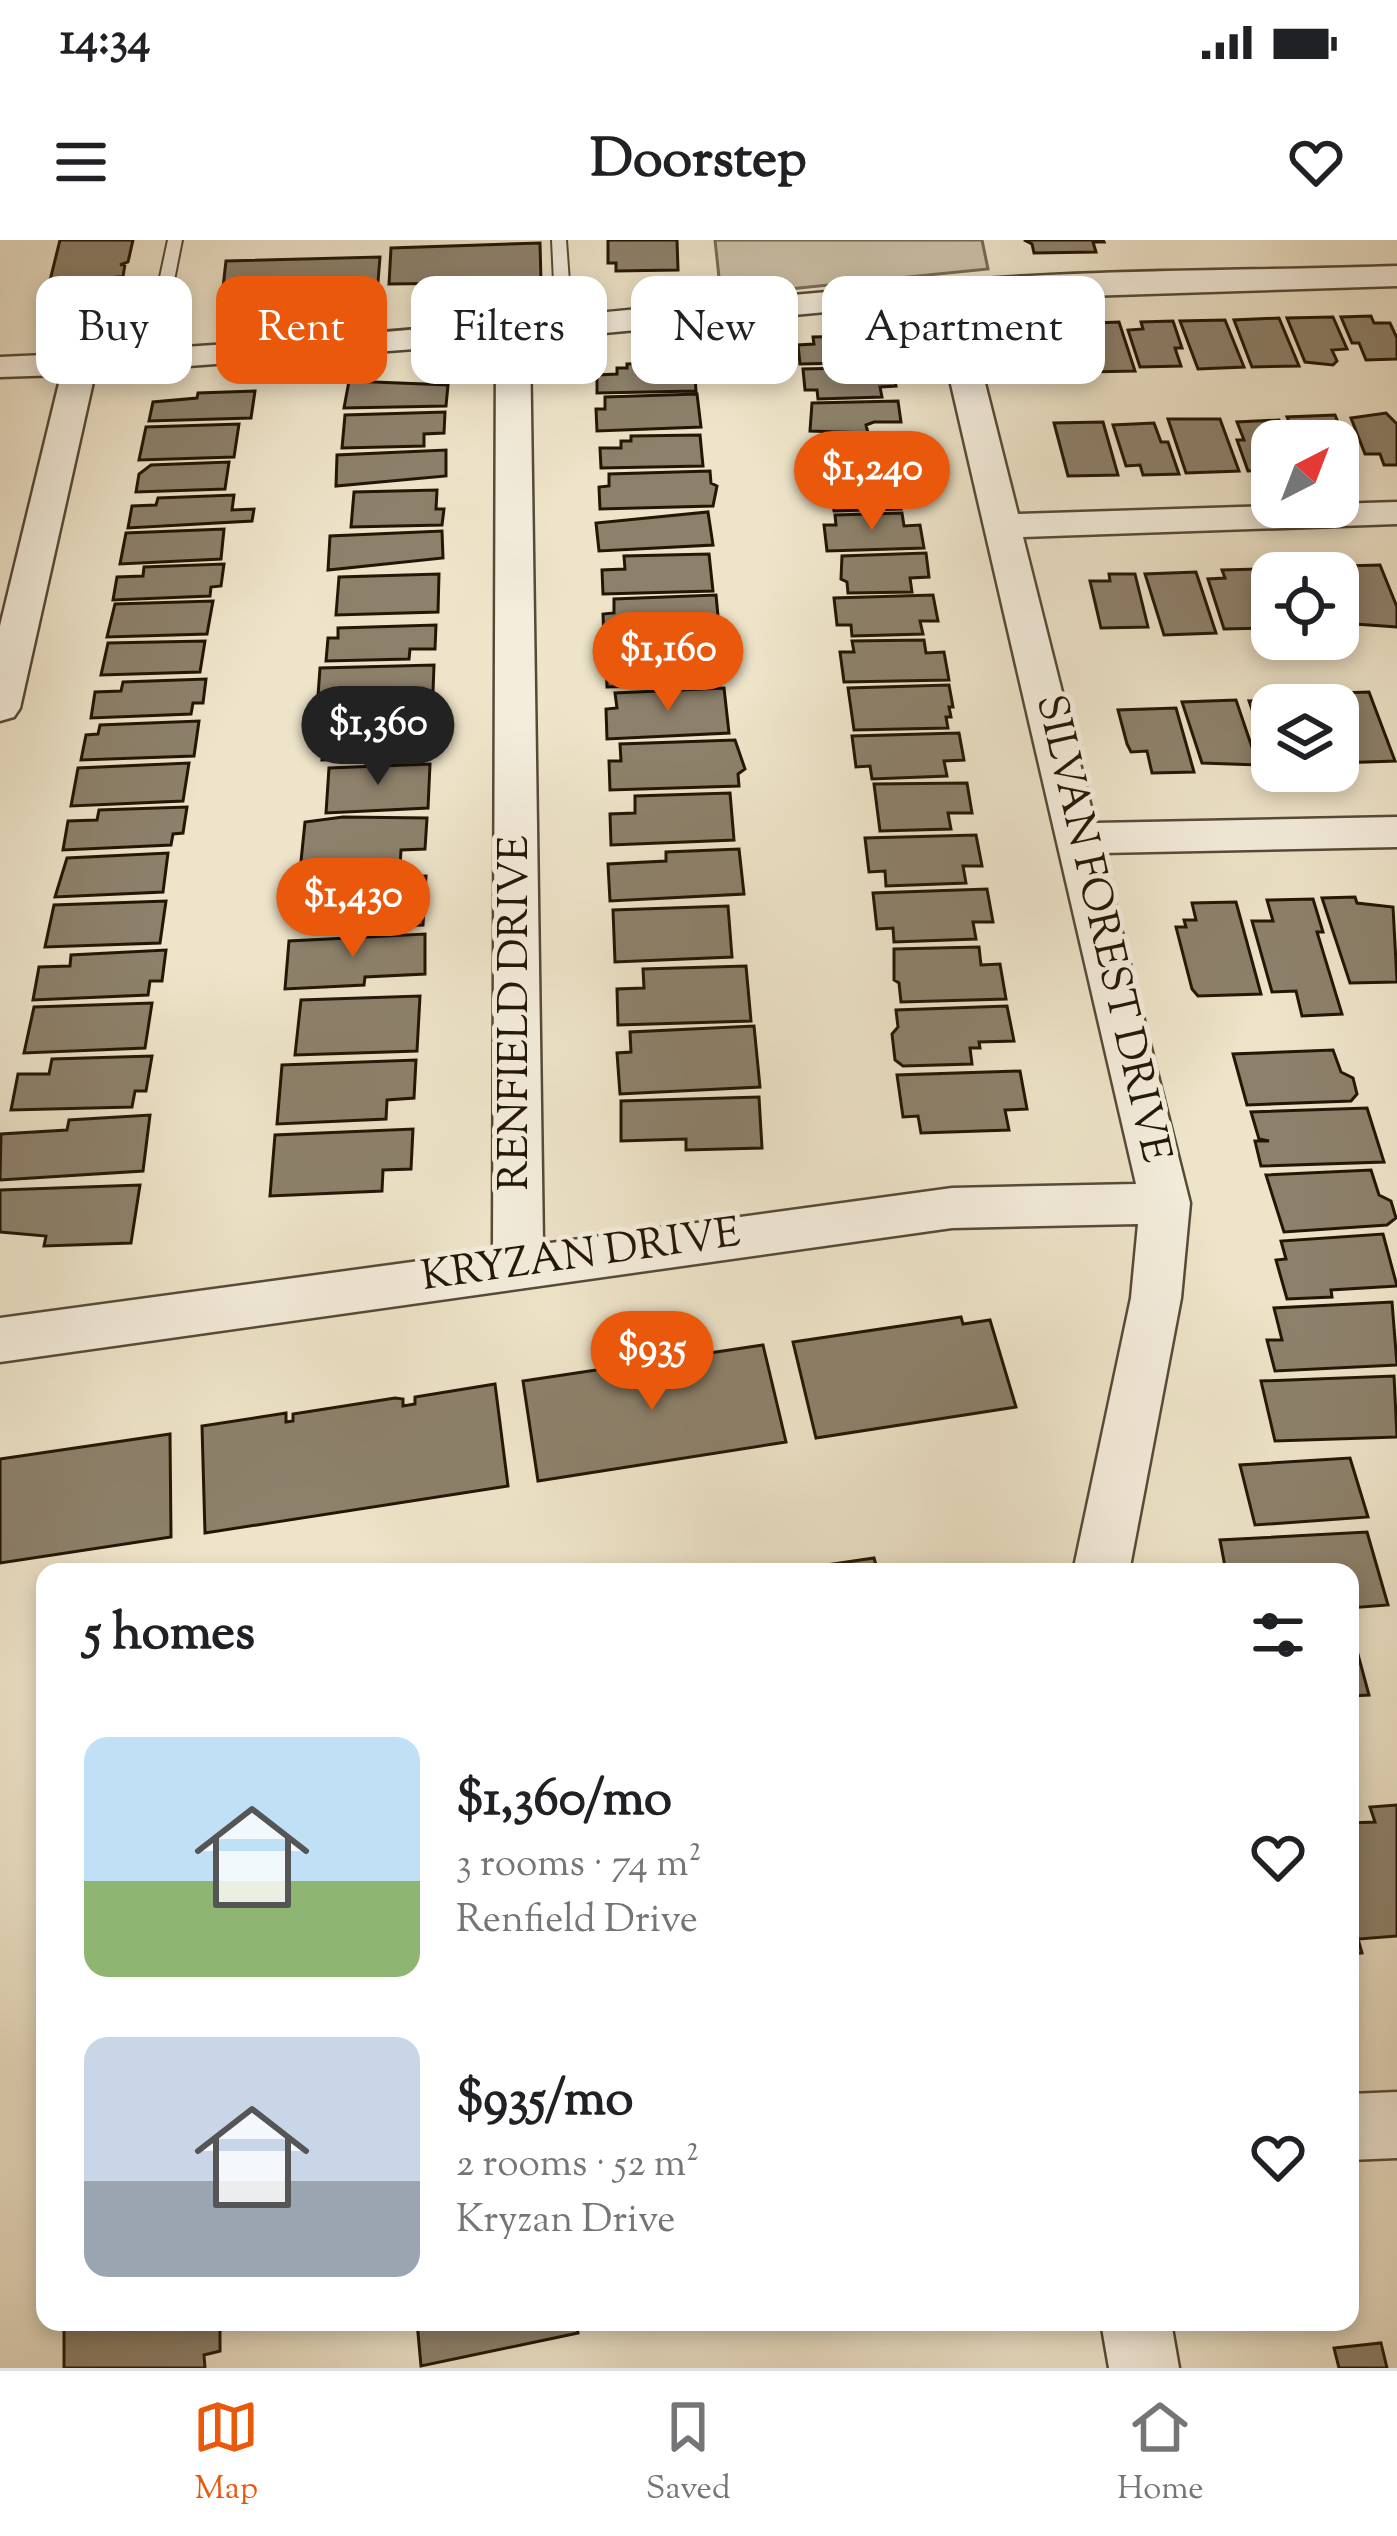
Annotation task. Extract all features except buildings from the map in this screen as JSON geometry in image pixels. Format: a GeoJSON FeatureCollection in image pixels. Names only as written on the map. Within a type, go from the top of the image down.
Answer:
{"type":"FeatureCollection","features":[{"type":"Feature","properties":{"kind":"street"},"geometry":{"type":"LineString","coordinates":[[1101,276],[1183,268],[1397,276]]}},
{"type":"Feature","properties":{"kind":"street"},"geometry":{"type":"LineString","coordinates":[[607,321],[822,304]]}},
{"type":"Feature","properties":{"kind":"street"},"geometry":{"type":"LineString","coordinates":[[192,357],[411,339]]}},
{"type":"Feature","properties":{"kind":"street"},"geometry":{"type":"LineString","coordinates":[[0,367],[36,365]]}},
{"type":"Feature","properties":{"kind":"street"},"geometry":{"type":"LineString","coordinates":[[0,708],[76,384]]}},
{"type":"Feature","properties":{"kind":"street","name":"RENFIELD DRIVE"},"geometry":{"type":"LineString","coordinates":[[513,384],[518,1265]]}},
{"type":"Feature","properties":{"kind":"street","name":"SILVAN FOREST DRIVE"},"geometry":{"type":"LineString","coordinates":[[969,384],[1165,1203],[1156,1298],[1103,1563]]}},
{"type":"Feature","properties":{"kind":"street"},"geometry":{"type":"LineString","coordinates":[[1004,526],[1397,513]]}},
{"type":"Feature","properties":{"kind":"street"},"geometry":{"type":"LineString","coordinates":[[1081,838],[1397,832]]}},
{"type":"Feature","properties":{"kind":"street","name":"KRYZAN DRIVE"},"geometry":{"type":"LineString","coordinates":[[0,1340],[952,1208],[1165,1203]]}},
{"type":"Feature","properties":{"kind":"street"},"geometry":{"type":"LineString","coordinates":[[1359,2127],[1397,2125]]}},
{"type":"Feature","properties":{"kind":"street"},"geometry":{"type":"LineString","coordinates":[[1138,2331],[1144,2368]]}},
{"type":"Feature","properties":{"kind":"lane"},"geometry":{"type":"LineString","coordinates":[[168,276],[175,240]]}},
{"type":"Feature","properties":{"kind":"lane"},"geometry":{"type":"LineString","coordinates":[[559,240],[561,276]]}},
{"type":"Feature","properties":{"kind":"shaded area"},"geometry":{"type":"Polygon","coordinates":[[[715,240],[982,240],[988,269],[919,276],[822,276],[822,286],[798,288],[798,276],[719,276],[715,240]]]}}]}
